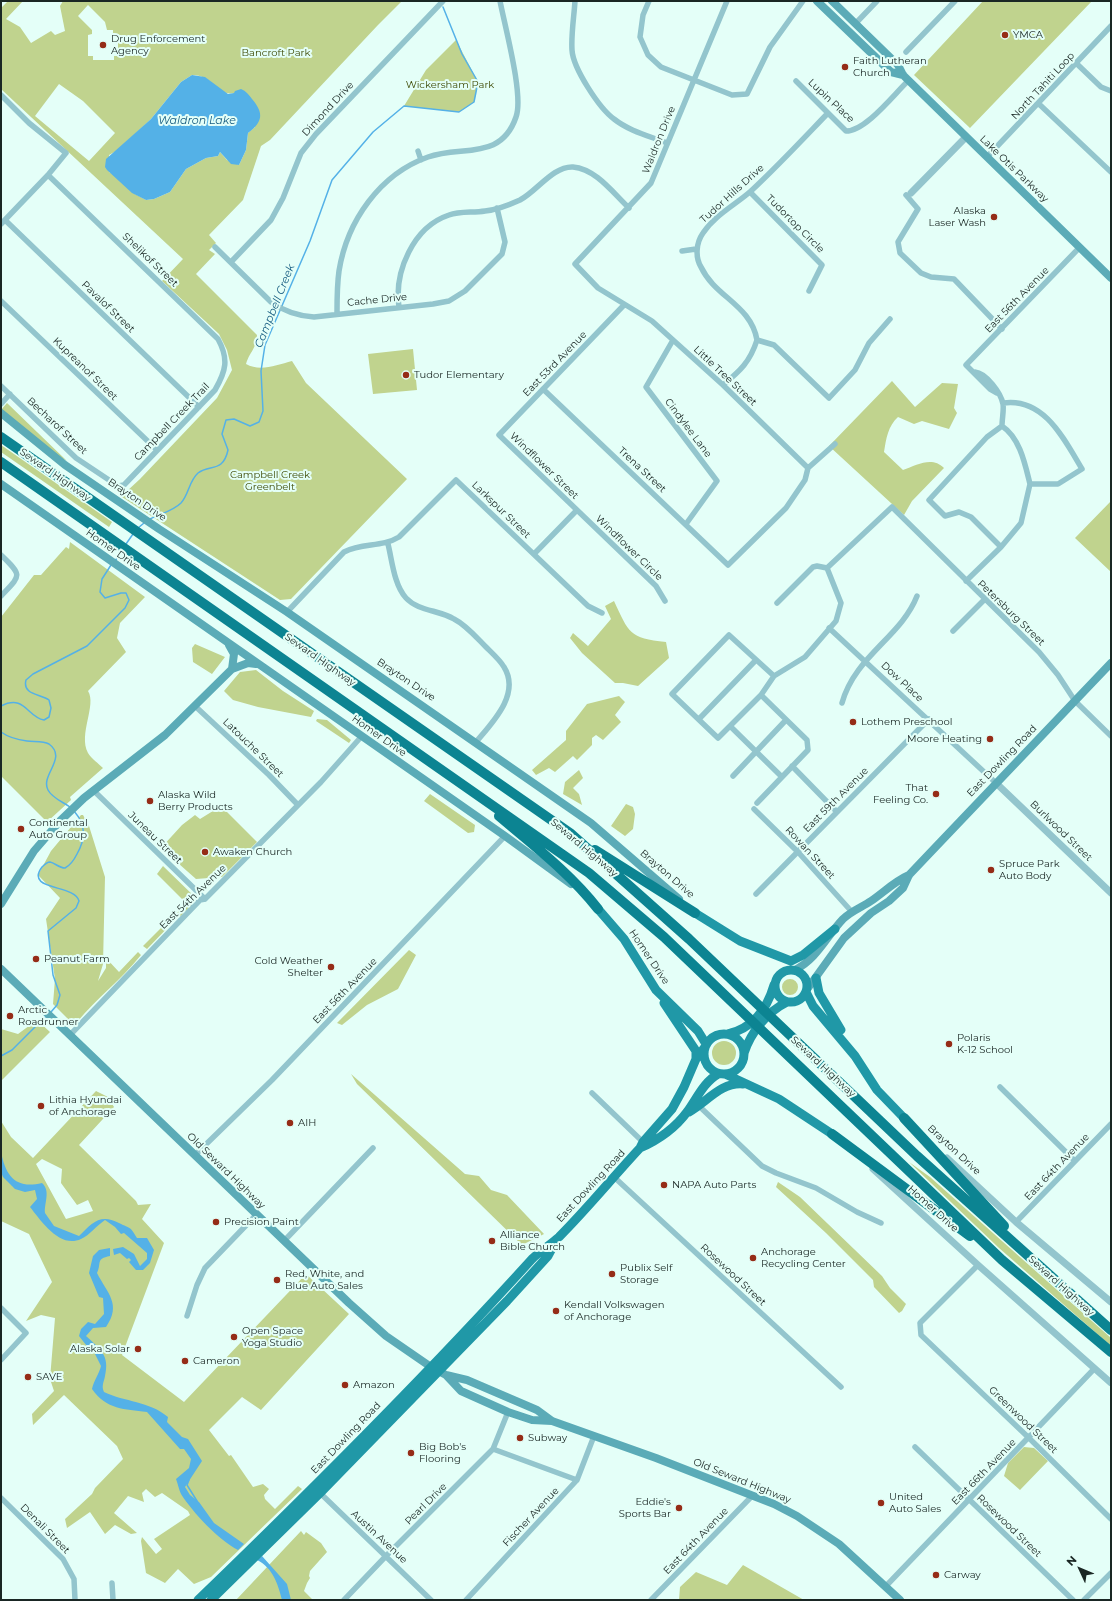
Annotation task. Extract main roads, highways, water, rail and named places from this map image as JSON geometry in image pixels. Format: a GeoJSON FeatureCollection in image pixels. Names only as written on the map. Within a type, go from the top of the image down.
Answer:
{"type":"FeatureCollection","features":[{"type":"Feature","properties":{"kind":"highway"},"geometry":{"type":"LineString","coordinates":[[1,431],[28,455]]}},
{"type":"Feature","properties":{"kind":"highway","name":"Seward Highway"},"geometry":{"type":"LineString","coordinates":[[1,437],[69,486],[116,517],[570,833],[689,939],[794,1041],[917,1156],[1069,1294],[1111,1330]]}},
{"type":"Feature","properties":{"kind":"highway","name":"Seward Highway"},"geometry":{"type":"LineString","coordinates":[[1,462],[589,873],[664,937],[1002,1260],[1111,1352]]}},
{"type":"Feature","properties":{"kind":"highway"},"geometry":{"type":"LineString","coordinates":[[461,783],[557,866],[587,894],[598,908]]}},
{"type":"Feature","properties":{"kind":"highway"},"geometry":{"type":"LineString","coordinates":[[570,833],[695,913]]}},
{"type":"Feature","properties":{"kind":"highway"},"geometry":{"type":"LineString","coordinates":[[904,1118],[966,1187],[1069,1294]]}},
{"type":"Feature","properties":{"kind":"highway"},"geometry":{"type":"LineString","coordinates":[[832,1134],[1002,1260]]}},
{"type":"Feature","properties":{"kind":"main road","name":"Lake Otis Parkway"},"geometry":{"type":"LineString","coordinates":[[817,1],[891,72],[906,78]]}},
{"type":"Feature","properties":{"kind":"main road","name":"Lake Otis Parkway"},"geometry":{"type":"LineString","coordinates":[[832,1],[898,65],[906,78],[1111,278]]}},
{"type":"Feature","properties":{"kind":"main road","name":"Brayton Drive"},"geometry":{"type":"LineString","coordinates":[[1,413],[65,465],[124,506],[286,612],[591,823],[695,913],[740,941],[783,958],[794,970]]}},
{"type":"Feature","properties":{"kind":"main road","name":"Homer Drive"},"geometry":{"type":"LineString","coordinates":[[1,484],[554,870],[598,908],[624,939],[656,990],[698,1031],[706,1046]]}},
{"type":"Feature","properties":{"kind":"main road"},"geometry":{"type":"LineString","coordinates":[[228,643],[234,654],[232,669]]}},
{"type":"Feature","properties":{"kind":"main road"},"geometry":{"type":"LineString","coordinates":[[1,904],[34,851],[60,821],[92,790],[153,746],[232,669],[248,663],[258,664]]}},
{"type":"Feature","properties":{"kind":"main road","name":"East Dowling Road"},"geometry":{"type":"LineString","coordinates":[[807,990],[844,938],[866,917],[889,901],[903,888],[909,875],[1111,663]]}},
{"type":"Feature","properties":{"kind":"main road","name":"East Dowling Road"},"geometry":{"type":"LineString","coordinates":[[794,970],[813,958],[835,929],[852,912],[887,890],[898,880],[909,875]]}},
{"type":"Feature","properties":{"kind":"main road"},"geometry":{"type":"LineString","coordinates":[[783,958],[791,961],[803,955],[835,929]]}},
{"type":"Feature","properties":{"kind":"main road","name":"Old Seward Highway"},"geometry":{"type":"LineString","coordinates":[[1,969],[284,1241],[386,1336],[439,1371],[461,1391],[508,1412],[532,1420],[552,1421]]}},
{"type":"Feature","properties":{"kind":"main road"},"geometry":{"type":"LineString","coordinates":[[794,970],[805,978],[807,990],[801,1000],[787,1002],[779,1006],[757,1028],[744,1053],[741,1065],[737,1070],[722,1074],[712,1071],[705,1060],[706,1046],[717,1035],[728,1034],[748,1027],[766,1006],[776,980],[783,972],[794,970]]}},
{"type":"Feature","properties":{"kind":"main road"},"geometry":{"type":"LineString","coordinates":[[816,978],[818,993],[855,1056]]}},
{"type":"Feature","properties":{"kind":"main road"},"geometry":{"type":"LineString","coordinates":[[776,980],[776,994],[787,1002]]}},
{"type":"Feature","properties":{"kind":"main road"},"geometry":{"type":"LineString","coordinates":[[656,990],[696,1051],[696,1059]]}},
{"type":"Feature","properties":{"kind":"main road","name":"Brayton Drive"},"geometry":{"type":"LineString","coordinates":[[807,990],[820,1015],[855,1056],[877,1090],[904,1118]]}},
{"type":"Feature","properties":{"kind":"main road"},"geometry":{"type":"LineString","coordinates":[[728,1034],[738,1039],[744,1048],[744,1053]]}},
{"type":"Feature","properties":{"kind":"main road","name":"East Dowling Road"},"geometry":{"type":"LineString","coordinates":[[198,1600],[239,1567],[439,1371],[532,1259],[558,1238],[614,1177],[672,1109],[684,1087],[696,1059],[706,1046]]}},
{"type":"Feature","properties":{"kind":"main road","name":"Homer Drive"},"geometry":{"type":"LineString","coordinates":[[722,1074],[779,1099],[832,1134]]}},
{"type":"Feature","properties":{"kind":"main road","name":"East Dowling Road"},"geometry":{"type":"LineString","coordinates":[[642,1145],[666,1133],[686,1114],[709,1080],[722,1074]]}},
{"type":"Feature","properties":{"kind":"main road"},"geometry":{"type":"LineString","coordinates":[[686,1114],[722,1088],[731,1084],[743,1084]]}},
{"type":"Feature","properties":{"kind":"main road","name":"Old Seward Highway"},"geometry":{"type":"LineString","coordinates":[[439,1371],[467,1380],[537,1410],[552,1421],[656,1458],[777,1505],[818,1528],[851,1554],[900,1600]]}},
{"type":"Feature","properties":{"kind":"main road","name":"East Dowling Road"},"geometry":{"type":"LineString","coordinates":[[211,1600],[239,1567]]}},
{"type":"Feature","properties":{"kind":"water","name":"Waldron Lake"},"geometry":{"type":"Polygon","coordinates":[[[192,75],[205,77],[228,94],[234,93],[235,91],[241,89],[244,91],[250,96],[259,109],[259,121],[257,125],[248,133],[246,150],[239,165],[231,164],[220,152],[218,156],[206,158],[186,169],[170,192],[154,199],[146,200],[132,193],[107,170],[105,167],[106,159],[151,119],[181,82],[192,75]]]}},
{"type":"Feature","properties":{"kind":"water"},"geometry":{"type":"Polygon","coordinates":[[[1,1152],[6,1168],[14,1179],[25,1184],[42,1183],[45,1186],[47,1193],[45,1213],[54,1226],[79,1236],[88,1227],[101,1219],[112,1220],[130,1228],[137,1238],[147,1238],[154,1250],[150,1263],[143,1270],[136,1270],[129,1262],[131,1260],[129,1258],[127,1259],[120,1253],[114,1255],[113,1249],[123,1247],[134,1254],[140,1266],[147,1259],[147,1253],[124,1233],[121,1234],[115,1227],[105,1220],[81,1239],[73,1241],[59,1237],[52,1232],[45,1226],[30,1207],[37,1199],[35,1190],[25,1192],[15,1189],[3,1177],[1,1172],[1,1152]]]}},
{"type":"Feature","properties":{"kind":"water"},"geometry":{"type":"Polygon","coordinates":[[[110,1248],[110,1256],[101,1260],[97,1273],[111,1299],[113,1312],[106,1327],[93,1328],[86,1336],[103,1353],[105,1358],[106,1369],[103,1390],[104,1392],[145,1405],[161,1412],[168,1417],[167,1422],[182,1437],[188,1439],[202,1461],[185,1487],[190,1495],[199,1502],[214,1523],[244,1544],[238,1550],[223,1540],[207,1525],[192,1509],[181,1494],[176,1479],[189,1468],[191,1459],[184,1449],[180,1449],[147,1412],[123,1409],[110,1405],[98,1396],[92,1389],[101,1366],[93,1350],[90,1350],[79,1336],[81,1329],[88,1322],[95,1324],[104,1314],[103,1298],[99,1297],[89,1273],[93,1256],[99,1250],[110,1248]]]}},
{"type":"Feature","properties":{"kind":"water"},"geometry":{"type":"Polygon","coordinates":[[[262,1556],[287,1584],[291,1600],[282,1600],[277,1582],[271,1572],[263,1563],[257,1560],[262,1556]]]}},
{"type":"Feature","properties":{"kind":"waterway","name":"Campbell Creek"},"geometry":{"type":"LineString","coordinates":[[150,519],[178,506],[186,496],[195,476],[198,473],[203,470],[216,467],[223,462],[228,450],[222,434],[226,420],[234,419],[250,426],[259,422],[263,411],[261,371],[265,345],[310,241],[332,180],[373,132],[404,106],[459,112],[474,102],[478,82],[462,54],[443,7]]}},
{"type":"Feature","properties":{"kind":"waterway","name":"Campbell Creek"},"geometry":{"type":"LineString","coordinates":[[138,528],[144,523]]}},
{"type":"Feature","properties":{"kind":"waterway","name":"Campbell Creek"},"geometry":{"type":"LineString","coordinates":[[126,544],[133,534]]}},
{"type":"Feature","properties":{"kind":"waterway","name":"Campbell Creek"},"geometry":{"type":"LineString","coordinates":[[115,561],[122,551]]}},
{"type":"Feature","properties":{"kind":"waterway","name":"Campbell Creek"},"geometry":{"type":"LineString","coordinates":[[1,706],[9,703],[21,704],[38,718],[44,720],[49,717],[51,708],[49,700],[29,691],[27,689],[26,680],[33,674],[87,646],[125,608],[129,600],[126,593],[105,598],[100,592],[102,579],[111,565]]}},
{"type":"Feature","properties":{"kind":"waterway","name":"Campbell Creek"},"geometry":{"type":"LineString","coordinates":[[1,732],[10,737],[21,740],[47,743],[54,749],[56,755],[55,761],[47,778],[48,790],[55,798],[70,807]]}},
{"type":"Feature","properties":{"kind":"waterway","name":"Campbell Creek"},"geometry":{"type":"LineString","coordinates":[[51,1012],[57,1005],[60,995],[53,975],[48,931],[76,908],[79,901],[76,896],[69,892],[45,884],[40,880],[38,875],[42,867],[48,862],[65,868],[71,864],[75,858],[82,842],[83,827],[74,811]]}},
{"type":"Feature","properties":{"kind":"waterway","name":"Campbell Creek"},"geometry":{"type":"LineString","coordinates":[[1,1056],[12,1050],[46,1016]]}},
{"type":"Feature","properties":{"kind":"waterway","name":"Campbell Creek"},"geometry":{"type":"LineString","coordinates":[[189,1480],[187,1485],[197,1501]]}},
{"type":"Feature","properties":{"kind":"place","name":"YMCA"},"geometry":{"type":"Point","coordinates":[1005,35]}},
{"type":"Feature","properties":{"kind":"place","name":"Drug Enforcement Agency"},"geometry":{"type":"Point","coordinates":[103,45]}},
{"type":"Feature","properties":{"kind":"place","name":"Faith Lutheran Church"},"geometry":{"type":"Point","coordinates":[845,67]}},
{"type":"Feature","properties":{"kind":"place","name":"Alaska Laser Wash"},"geometry":{"type":"Point","coordinates":[994,217]}},
{"type":"Feature","properties":{"kind":"place","name":"Tudor Elementary"},"geometry":{"type":"Point","coordinates":[406,375]}},
{"type":"Feature","properties":{"kind":"place","name":"Lothem Preschool"},"geometry":{"type":"Point","coordinates":[853,722]}},
{"type":"Feature","properties":{"kind":"place","name":"Moore Heating"},"geometry":{"type":"Point","coordinates":[990,739]}},
{"type":"Feature","properties":{"kind":"place","name":"That Feeling Co."},"geometry":{"type":"Point","coordinates":[936,794]}},
{"type":"Feature","properties":{"kind":"place","name":"Alaska Wild Berry Products"},"geometry":{"type":"Point","coordinates":[150,801]}},
{"type":"Feature","properties":{"kind":"place","name":"Continental Auto Group"},"geometry":{"type":"Point","coordinates":[21,829]}},
{"type":"Feature","properties":{"kind":"place","name":"Awaken Church"},"geometry":{"type":"Point","coordinates":[205,852]}},
{"type":"Feature","properties":{"kind":"place","name":"Spruce Park Auto Body"},"geometry":{"type":"Point","coordinates":[991,870]}},
{"type":"Feature","properties":{"kind":"place","name":"Peanut Farm"},"geometry":{"type":"Point","coordinates":[36,959]}},
{"type":"Feature","properties":{"kind":"place","name":"Cold Weather Shelter"},"geometry":{"type":"Point","coordinates":[331,967]}},
{"type":"Feature","properties":{"kind":"place","name":"Arctic Roadrunner"},"geometry":{"type":"Point","coordinates":[10,1016]}},
{"type":"Feature","properties":{"kind":"place","name":"Polaris K-12 School"},"geometry":{"type":"Point","coordinates":[949,1044]}},
{"type":"Feature","properties":{"kind":"place","name":"Lithia Hyundai of Anchorage"},"geometry":{"type":"Point","coordinates":[41,1106]}},
{"type":"Feature","properties":{"kind":"place","name":"AIH"},"geometry":{"type":"Point","coordinates":[290,1123]}},
{"type":"Feature","properties":{"kind":"place","name":"NAPA Auto Parts"},"geometry":{"type":"Point","coordinates":[664,1185]}},
{"type":"Feature","properties":{"kind":"place","name":"Precision Paint"},"geometry":{"type":"Point","coordinates":[216,1222]}},
{"type":"Feature","properties":{"kind":"place","name":"Alliance Bible Church"},"geometry":{"type":"Point","coordinates":[492,1241]}},
{"type":"Feature","properties":{"kind":"place","name":"Anchorage Recycling Center"},"geometry":{"type":"Point","coordinates":[753,1258]}},
{"type":"Feature","properties":{"kind":"place","name":"Publix Self Storage"},"geometry":{"type":"Point","coordinates":[612,1274]}},
{"type":"Feature","properties":{"kind":"place","name":"Red, White, and Blue Auto Sales"},"geometry":{"type":"Point","coordinates":[277,1280]}},
{"type":"Feature","properties":{"kind":"place","name":"Kendall Volkswagen of Anchorage"},"geometry":{"type":"Point","coordinates":[556,1311]}},
{"type":"Feature","properties":{"kind":"place","name":"Open Space Yoga Studio"},"geometry":{"type":"Point","coordinates":[234,1337]}},
{"type":"Feature","properties":{"kind":"place","name":"Alaska Solar"},"geometry":{"type":"Point","coordinates":[138,1349]}},
{"type":"Feature","properties":{"kind":"place","name":"Cameron"},"geometry":{"type":"Point","coordinates":[185,1361]}},
{"type":"Feature","properties":{"kind":"place","name":"SAVE"},"geometry":{"type":"Point","coordinates":[28,1377]}},
{"type":"Feature","properties":{"kind":"place","name":"Amazon"},"geometry":{"type":"Point","coordinates":[345,1385]}},
{"type":"Feature","properties":{"kind":"place","name":"Subway"},"geometry":{"type":"Point","coordinates":[520,1438]}},
{"type":"Feature","properties":{"kind":"place","name":"Big Bob's Flooring"},"geometry":{"type":"Point","coordinates":[411,1453]}},
{"type":"Feature","properties":{"kind":"place","name":"United Auto Sales"},"geometry":{"type":"Point","coordinates":[881,1503]}},
{"type":"Feature","properties":{"kind":"place","name":"Eddie's Sports Bar"},"geometry":{"type":"Point","coordinates":[679,1508]}},
{"type":"Feature","properties":{"kind":"place","name":"Carway"},"geometry":{"type":"Point","coordinates":[936,1575]}},
{"type":"Feature","properties":{"kind":"park label","name":"Bancroft Park"},"geometry":{"type":"Point","coordinates":[276,53]}},
{"type":"Feature","properties":{"kind":"park label","name":"Wickersham Park"},"geometry":{"type":"Point","coordinates":[450,85]}},
{"type":"Feature","properties":{"kind":"park label","name":"Campbell Creek Greenbelt"},"geometry":{"type":"Point","coordinates":[270,480]}}]}
